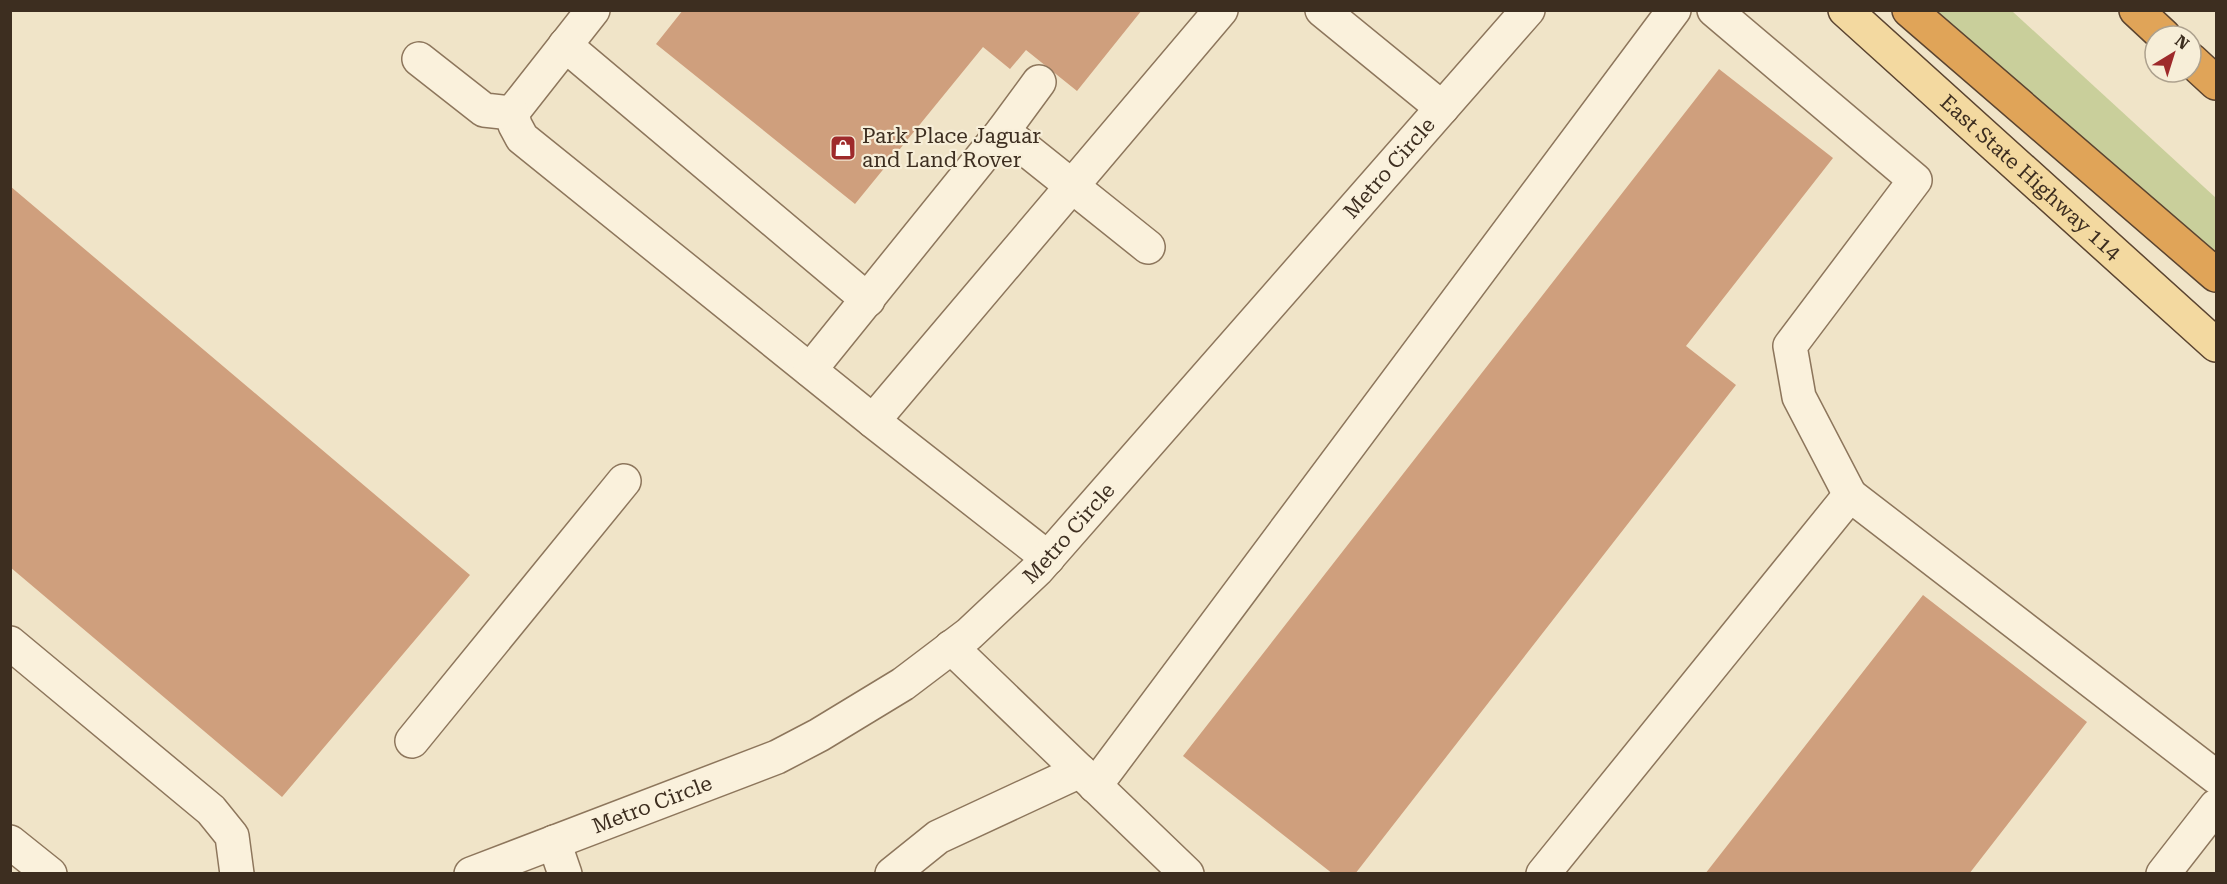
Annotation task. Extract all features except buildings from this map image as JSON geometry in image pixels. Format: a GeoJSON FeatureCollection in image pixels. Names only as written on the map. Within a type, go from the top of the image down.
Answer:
{"type":"FeatureCollection","features":[{"type":"Feature","properties":{"kind":"highway"},"geometry":{"type":"LineString","coordinates":[[1909,10],[2217,275]]}},
{"type":"Feature","properties":{"kind":"highway"},"geometry":{"type":"LineString","coordinates":[[2136,10],[2151,24]]}},
{"type":"Feature","properties":{"kind":"highway"},"geometry":{"type":"LineString","coordinates":[[2203,71],[2217,83]]}},
{"type":"Feature","properties":{"kind":"main road","name":"East State Highway 114"},"geometry":{"type":"LineString","coordinates":[[1845,10],[2217,345]]}},
{"type":"Feature","properties":{"kind":"street"},"geometry":{"type":"LineString","coordinates":[[512,113],[593,10]]}},
{"type":"Feature","properties":{"kind":"street"},"geometry":{"type":"LineString","coordinates":[[873,421],[1221,10]]}},
{"type":"Feature","properties":{"kind":"street"},"geometry":{"type":"LineString","coordinates":[[1322,10],[1443,108]]}},
{"type":"Feature","properties":{"kind":"street","name":"Metro Circle"},"geometry":{"type":"LineString","coordinates":[[471,873],[777,757],[855,714],[903,684],[969,634],[1048,558],[1528,10]]}},
{"type":"Feature","properties":{"kind":"street"},"geometry":{"type":"LineString","coordinates":[[892,873],[938,837],[1088,778],[1674,10]]}},
{"type":"Feature","properties":{"kind":"street"},"geometry":{"type":"LineString","coordinates":[[1714,10],[1915,180],[1790,345],[1799,397],[1851,495],[2217,777]]}},
{"type":"Feature","properties":{"kind":"street"},"geometry":{"type":"LineString","coordinates":[[565,45],[868,300]]}},
{"type":"Feature","properties":{"kind":"street"},"geometry":{"type":"LineString","coordinates":[[419,59],[484,110],[512,113]]}},
{"type":"Feature","properties":{"kind":"street"},"geometry":{"type":"LineString","coordinates":[[810,370],[1040,82]]}},
{"type":"Feature","properties":{"kind":"street"},"geometry":{"type":"LineString","coordinates":[[512,113],[522,138],[873,421],[1048,558]]}},
{"type":"Feature","properties":{"kind":"street"},"geometry":{"type":"LineString","coordinates":[[1003,131],[1148,247]]}},
{"type":"Feature","properties":{"kind":"street"},"geometry":{"type":"LineString","coordinates":[[412,741],[624,481]]}},
{"type":"Feature","properties":{"kind":"street"},"geometry":{"type":"LineString","coordinates":[[1544,873],[1851,495]]}},
{"type":"Feature","properties":{"kind":"street"},"geometry":{"type":"LineString","coordinates":[[10,643],[211,810],[232,836],[237,873]]}},
{"type":"Feature","properties":{"kind":"street"},"geometry":{"type":"LineString","coordinates":[[951,648],[1187,873]]}},
{"type":"Feature","properties":{"kind":"street"},"geometry":{"type":"LineString","coordinates":[[2163,873],[2217,806]]}},
{"type":"Feature","properties":{"kind":"street"},"geometry":{"type":"LineString","coordinates":[[10,842],[50,873]]}},
{"type":"Feature","properties":{"kind":"street"},"geometry":{"type":"LineString","coordinates":[[554,842],[566,873]]}},
{"type":"Feature","properties":{"kind":"green space"},"geometry":{"type":"Polygon","coordinates":[[[1934,11],[2012,11],[2216,198],[2216,252],[1934,11]]]}},
{"type":"Feature","properties":{"kind":"place","name":"Park Place Jaguar and Land Rover"},"geometry":{"type":"Point","coordinates":[843,148]}}]}
